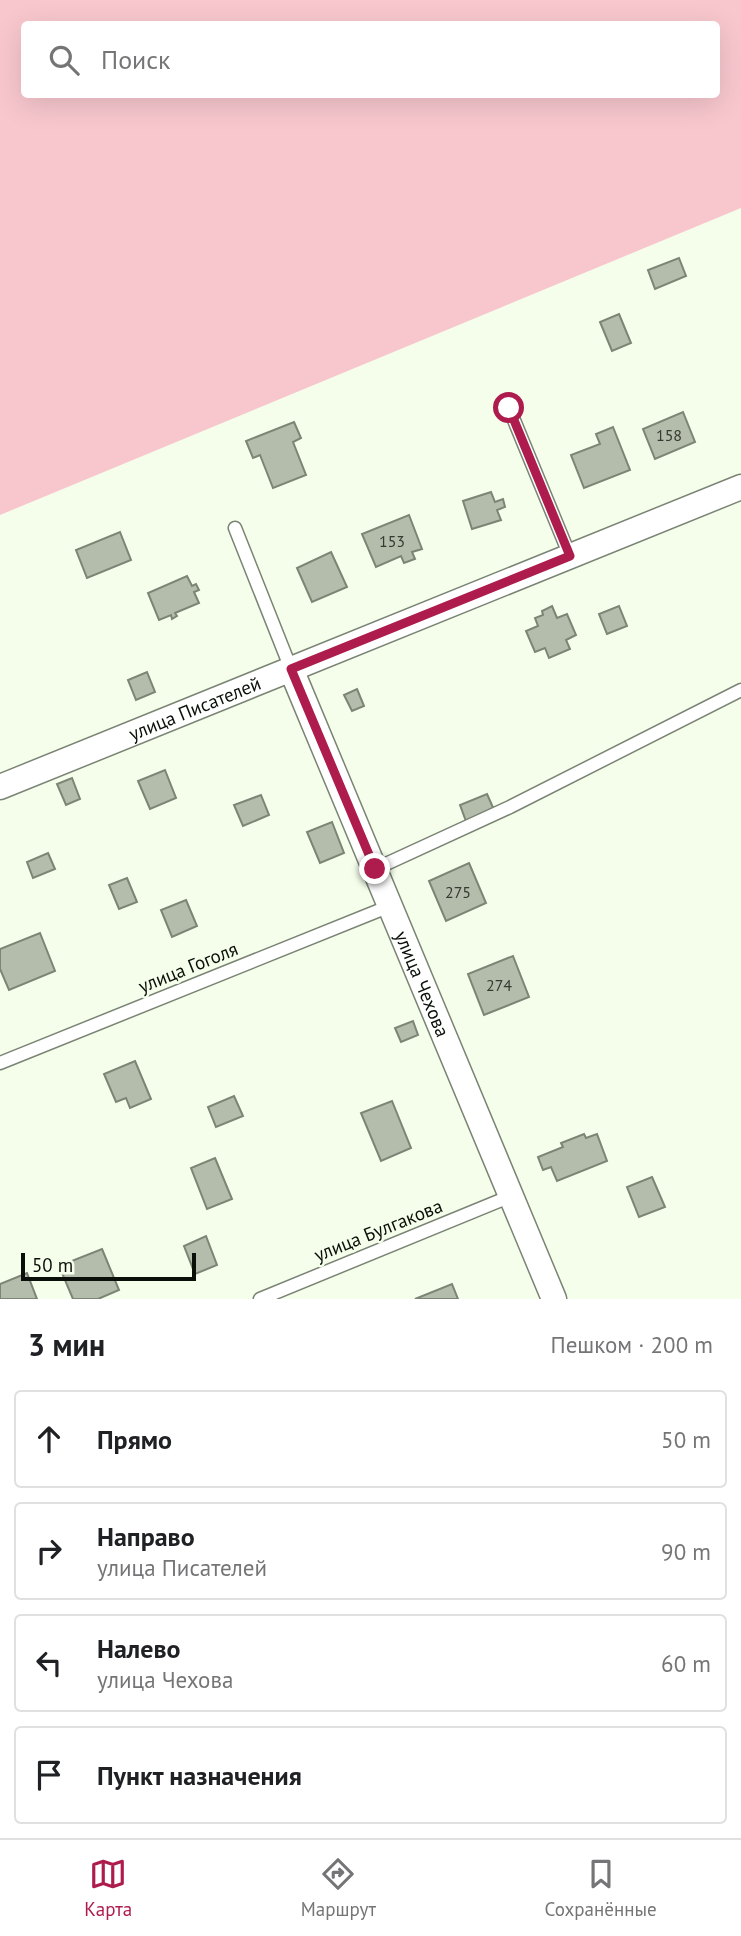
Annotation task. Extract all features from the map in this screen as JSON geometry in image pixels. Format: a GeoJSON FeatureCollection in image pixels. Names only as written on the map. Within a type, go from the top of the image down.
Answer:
{"type":"FeatureCollection","features":[{"type":"Feature","properties":{"kind":"street","name":"улица Писателей"},"geometry":{"type":"LineString","coordinates":[[0,787],[741,487]]}},
{"type":"Feature","properties":{"kind":"street","name":"улица Чехова"},"geometry":{"type":"LineString","coordinates":[[291,669],[554,1299]]}},
{"type":"Feature","properties":{"kind":"lane"},"geometry":{"type":"LineString","coordinates":[[509,408],[570,556]]}},
{"type":"Feature","properties":{"kind":"lane"},"geometry":{"type":"LineString","coordinates":[[235,528],[291,669]]}},
{"type":"Feature","properties":{"kind":"lane"},"geometry":{"type":"LineString","coordinates":[[375,869],[510,807],[741,690]]}},
{"type":"Feature","properties":{"kind":"lane","name":"улица Гоголя"},"geometry":{"type":"LineString","coordinates":[[0,1063],[390,906]]}},
{"type":"Feature","properties":{"kind":"lane","name":"улица Булгакова"},"geometry":{"type":"LineString","coordinates":[[260,1299],[511,1196]]}},
{"type":"Feature","properties":{"kind":"shaded area"},"geometry":{"type":"Polygon","coordinates":[[[0,0],[741,0],[741,208],[0,515],[0,0]]]}},
{"type":"Feature","properties":{"kind":"building"},"geometry":{"type":"Polygon","coordinates":[[[679,258],[686,276],[655,289],[648,270],[679,258]]]}},
{"type":"Feature","properties":{"kind":"building"},"geometry":{"type":"Polygon","coordinates":[[[619,314],[631,343],[612,351],[600,322],[619,314]]]}},
{"type":"Feature","properties":{"kind":"building"},"geometry":{"type":"Polygon","coordinates":[[[683,412],[695,442],[655,459],[643,429],[683,412]]]}},
{"type":"Feature","properties":{"kind":"building"},"geometry":{"type":"Polygon","coordinates":[[[294,422],[301,438],[293,442],[306,475],[273,488],[260,455],[253,458],[246,441],[294,422]]]}},
{"type":"Feature","properties":{"kind":"building"},"geometry":{"type":"Polygon","coordinates":[[[613,427],[630,470],[584,488],[571,455],[600,444],[596,434],[613,427]]]}},
{"type":"Feature","properties":{"kind":"building"},"geometry":{"type":"Polygon","coordinates":[[[491,492],[495,502],[503,499],[505,507],[497,510],[501,520],[472,529],[463,501],[491,492]]]}},
{"type":"Feature","properties":{"kind":"building"},"geometry":{"type":"Polygon","coordinates":[[[409,515],[422,549],[412,552],[415,559],[404,563],[401,556],[376,567],[362,534],[409,515]]]}},
{"type":"Feature","properties":{"kind":"building"},"geometry":{"type":"Polygon","coordinates":[[[120,532],[131,560],[87,578],[76,550],[120,532]]]}},
{"type":"Feature","properties":{"kind":"building"},"geometry":{"type":"Polygon","coordinates":[[[331,552],[347,587],[312,602],[297,568],[331,552]]]}},
{"type":"Feature","properties":{"kind":"building"},"geometry":{"type":"Polygon","coordinates":[[[187,576],[192,586],[196,584],[199,590],[194,592],[199,603],[175,613],[177,616],[172,619],[171,615],[159,620],[148,593],[187,576]]]}},
{"type":"Feature","properties":{"kind":"building"},"geometry":{"type":"Polygon","coordinates":[[[552,606],[557,618],[567,614],[576,635],[566,640],[570,649],[549,658],[545,648],[535,652],[526,631],[538,626],[535,618],[543,615],[542,611],[552,606]]]}},
{"type":"Feature","properties":{"kind":"building"},"geometry":{"type":"Polygon","coordinates":[[[619,606],[627,626],[607,634],[599,614],[619,606]]]}},
{"type":"Feature","properties":{"kind":"building"},"geometry":{"type":"Polygon","coordinates":[[[147,672],[155,692],[136,700],[128,680],[147,672]]]}},
{"type":"Feature","properties":{"kind":"building"},"geometry":{"type":"Polygon","coordinates":[[[357,689],[364,706],[352,711],[344,695],[357,689]]]}},
{"type":"Feature","properties":{"kind":"building"},"geometry":{"type":"Polygon","coordinates":[[[165,770],[176,798],[150,809],[138,781],[165,770]]]}},
{"type":"Feature","properties":{"kind":"building"},"geometry":{"type":"Polygon","coordinates":[[[72,778],[80,799],[66,805],[57,784],[72,778]]]}},
{"type":"Feature","properties":{"kind":"building"},"geometry":{"type":"Polygon","coordinates":[[[487,794],[495,812],[467,824],[460,805],[487,794]]]}},
{"type":"Feature","properties":{"kind":"building"},"geometry":{"type":"Polygon","coordinates":[[[261,795],[269,815],[243,826],[234,805],[261,795]]]}},
{"type":"Feature","properties":{"kind":"building"},"geometry":{"type":"Polygon","coordinates":[[[332,822],[344,853],[320,863],[307,832],[332,822]]]}},
{"type":"Feature","properties":{"kind":"building"},"geometry":{"type":"Polygon","coordinates":[[[48,853],[55,869],[33,878],[27,862],[48,853]]]}},
{"type":"Feature","properties":{"kind":"building"},"geometry":{"type":"Polygon","coordinates":[[[469,863],[486,903],[446,921],[429,881],[469,863]]]}},
{"type":"Feature","properties":{"kind":"building"},"geometry":{"type":"Polygon","coordinates":[[[127,878],[137,902],[119,909],[109,885],[127,878]]]}},
{"type":"Feature","properties":{"kind":"building"},"geometry":{"type":"Polygon","coordinates":[[[186,900],[197,926],[172,937],[161,910],[186,900]]]}},
{"type":"Feature","properties":{"kind":"building"},"geometry":{"type":"Polygon","coordinates":[[[40,933],[55,971],[9,990],[0,969],[0,949],[40,933]]]}},
{"type":"Feature","properties":{"kind":"building"},"geometry":{"type":"Polygon","coordinates":[[[513,956],[529,997],[484,1015],[468,974],[513,956]]]}},
{"type":"Feature","properties":{"kind":"building"},"geometry":{"type":"Polygon","coordinates":[[[413,1021],[418,1035],[401,1042],[395,1028],[413,1021]]]}},
{"type":"Feature","properties":{"kind":"building"},"geometry":{"type":"Polygon","coordinates":[[[135,1061],[151,1099],[130,1108],[126,1098],[116,1102],[104,1074],[135,1061]]]}},
{"type":"Feature","properties":{"kind":"building"},"geometry":{"type":"Polygon","coordinates":[[[234,1096],[243,1116],[216,1127],[208,1107],[234,1096]]]}},
{"type":"Feature","properties":{"kind":"building"},"geometry":{"type":"Polygon","coordinates":[[[392,1101],[411,1148],[381,1161],[361,1113],[392,1101]]]}},
{"type":"Feature","properties":{"kind":"building"},"geometry":{"type":"Polygon","coordinates":[[[584,1134],[586,1138],[597,1134],[607,1161],[557,1181],[551,1167],[543,1170],[538,1157],[563,1147],[561,1143],[584,1134]]]}},
{"type":"Feature","properties":{"kind":"building"},"geometry":{"type":"Polygon","coordinates":[[[215,1158],[232,1199],[207,1209],[191,1168],[215,1158]]]}},
{"type":"Feature","properties":{"kind":"building"},"geometry":{"type":"Polygon","coordinates":[[[652,1177],[665,1207],[639,1217],[627,1187],[652,1177]]]}},
{"type":"Feature","properties":{"kind":"building"},"geometry":{"type":"Polygon","coordinates":[[[206,1236],[217,1265],[195,1274],[184,1246],[206,1236]]]}},
{"type":"Feature","properties":{"kind":"building"},"geometry":{"type":"Polygon","coordinates":[[[102,1249],[119,1290],[98,1299],[73,1299],[59,1266],[102,1249]]]}},
{"type":"Feature","properties":{"kind":"building"},"geometry":{"type":"Polygon","coordinates":[[[27,1273],[37,1299],[0,1299],[0,1284],[27,1273]]]}},
{"type":"Feature","properties":{"kind":"building"},"geometry":{"type":"Polygon","coordinates":[[[452,1284],[458,1299],[415,1299],[452,1284]]]}},
{"type":"Feature","properties":{"kind":"route"},"geometry":{"type":"LineString","coordinates":[[375,869],[291,669],[570,556],[509,408]]}}]}
